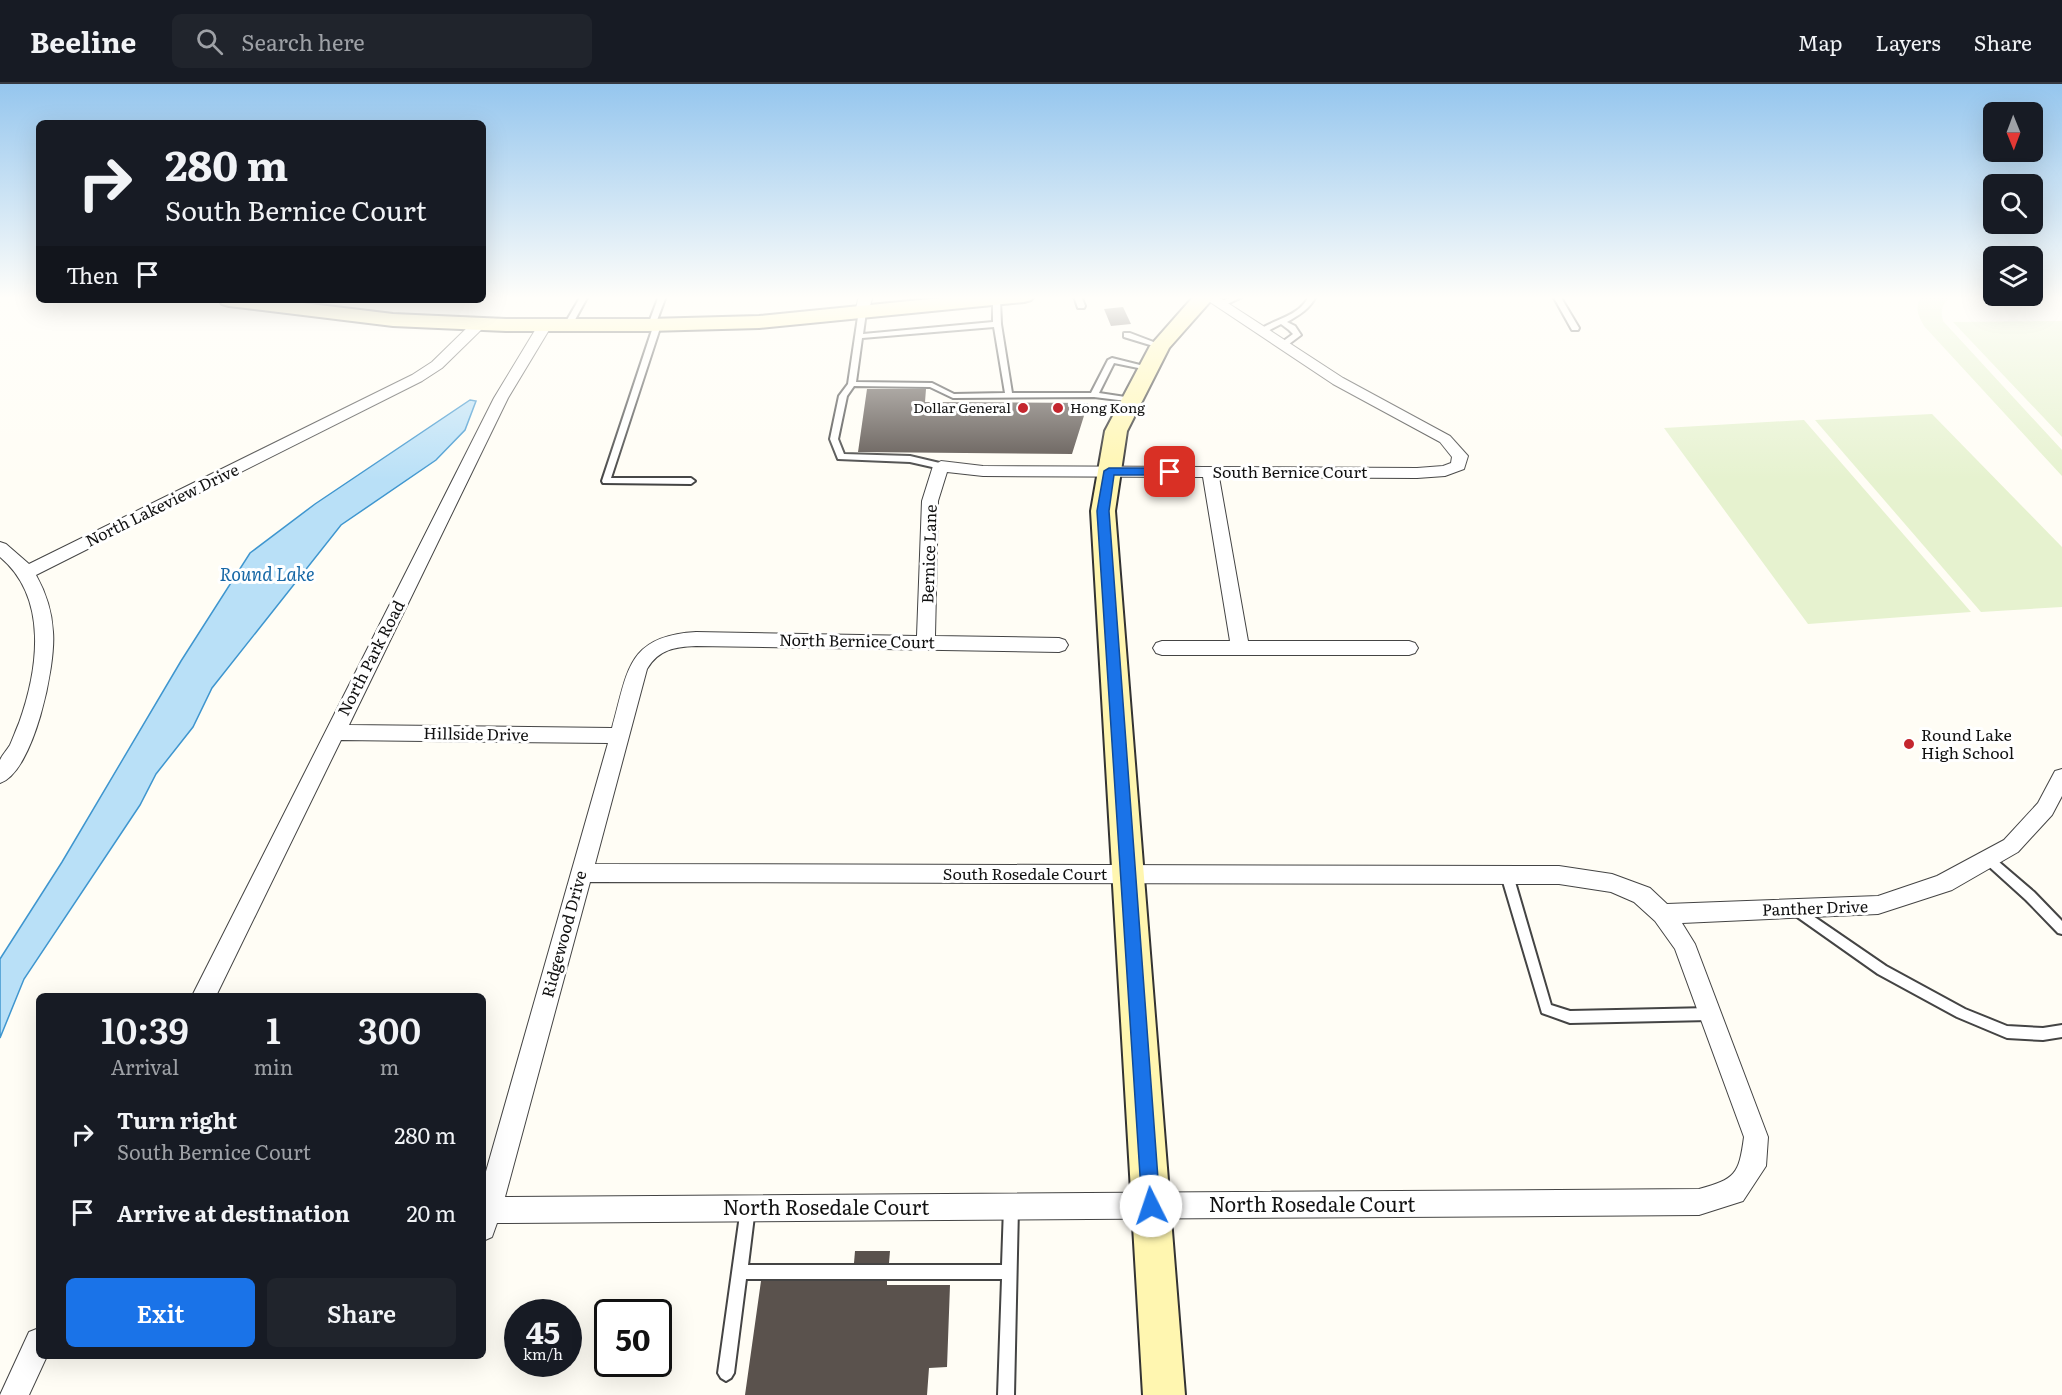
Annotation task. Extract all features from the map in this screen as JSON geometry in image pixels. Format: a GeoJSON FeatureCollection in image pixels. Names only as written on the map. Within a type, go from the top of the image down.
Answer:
{"type":"FeatureCollection","features":[{"type":"Feature","properties":{"kind":"main road"},"geometry":{"type":"LineString","coordinates":[[1154,357],[1116,431],[1103,511],[1164,1395]]}},
{"type":"Feature","properties":{"kind":"street","name":"North Lakeview Drive"},"geometry":{"type":"LineString","coordinates":[[26,573],[417,378],[444,357]]}},
{"type":"Feature","properties":{"kind":"street","name":"North Park Road"},"geometry":{"type":"LineString","coordinates":[[205,993],[501,398],[526,357]]}},
{"type":"Feature","properties":{"kind":"street","name":"South Bernice Court"},"geometry":{"type":"LineString","coordinates":[[941,466],[983,471],[1417,473],[1445,471],[1458,466],[1460,456],[1445,439],[1338,381],[1301,357]]}},
{"type":"Feature","properties":{"kind":"street","name":"Bernice Lane"},"geometry":{"type":"LineString","coordinates":[[926,643],[930,501],[941,466]]}},
{"type":"Feature","properties":{"kind":"street"},"geometry":{"type":"LineString","coordinates":[[1210,472],[1240,648]]}},
{"type":"Feature","properties":{"kind":"street"},"geometry":{"type":"LineString","coordinates":[[0,548],[26,573],[39,600],[45,646],[35,703],[19,746],[0,775]]}},
{"type":"Feature","properties":{"kind":"street","name":"North Bernice Court"},"geometry":{"type":"LineString","coordinates":[[656,646],[673,640],[696,639],[1059,645]]}},
{"type":"Feature","properties":{"kind":"street","name":"Ridgewood Drive"},"geometry":{"type":"LineString","coordinates":[[486,1219],[638,669],[644,656],[656,646]]}},
{"type":"Feature","properties":{"kind":"street"},"geometry":{"type":"LineString","coordinates":[[1162,648],[1409,648]]}},
{"type":"Feature","properties":{"kind":"street","name":"Hillside Drive"},"geometry":{"type":"LineString","coordinates":[[334,732],[619,736]]}},
{"type":"Feature","properties":{"kind":"street","name":"Panther Drive"},"geometry":{"type":"LineString","coordinates":[[1663,914],[1878,905],[1944,884],[2011,846],[2045,809],[2062,777]]}},
{"type":"Feature","properties":{"kind":"street","name":"South Rosedale Court"},"geometry":{"type":"LineString","coordinates":[[581,873],[1507,875],[1559,876],[1612,883]]}},
{"type":"Feature","properties":{"kind":"street","name":"North Rosedale Court"},"geometry":{"type":"LineString","coordinates":[[486,1219],[748,1208],[1699,1202],[1734,1192],[1753,1166],[1756,1137],[1684,944],[1663,914],[1642,895],[1612,883]]}},
{"type":"Feature","properties":{"kind":"street"},"geometry":{"type":"LineString","coordinates":[[14,1395],[36,1348]]}},
{"type":"Feature","properties":{"kind":"lane"},"geometry":{"type":"LineString","coordinates":[[644,357],[606,481],[691,481]]}},
{"type":"Feature","properties":{"kind":"lane"},"geometry":{"type":"LineString","coordinates":[[856,357],[852,384],[843,396],[834,439],[841,457],[910,459],[941,466]]}},
{"type":"Feature","properties":{"kind":"lane"},"geometry":{"type":"LineString","coordinates":[[1003,357],[1009,396]]}},
{"type":"Feature","properties":{"kind":"lane"},"geometry":{"type":"LineString","coordinates":[[1094,395],[1112,360],[1148,368]]}},
{"type":"Feature","properties":{"kind":"lane"},"geometry":{"type":"LineString","coordinates":[[852,384],[932,384],[954,396],[1094,395],[1132,400]]}},
{"type":"Feature","properties":{"kind":"lane"},"geometry":{"type":"LineString","coordinates":[[1988,859],[2030,896],[2062,930]]}},
{"type":"Feature","properties":{"kind":"lane"},"geometry":{"type":"LineString","coordinates":[[1507,875],[1546,1009],[1570,1017],[1710,1014]]}},
{"type":"Feature","properties":{"kind":"lane"},"geometry":{"type":"LineString","coordinates":[[1794,908],[1882,970],[1961,1013],[2007,1032],[2043,1034],[2062,1031]]}},
{"type":"Feature","properties":{"kind":"lane"},"geometry":{"type":"LineString","coordinates":[[1006,1395],[1011,1207]]}},
{"type":"Feature","properties":{"kind":"lane"},"geometry":{"type":"LineString","coordinates":[[726,1373],[748,1208]]}},
{"type":"Feature","properties":{"kind":"lane"},"geometry":{"type":"LineString","coordinates":[[739,1272],[1009,1272]]}},
{"type":"Feature","properties":{"kind":"green space"},"geometry":{"type":"Polygon","coordinates":[[[1953,357],[1976,357],[2062,450],[2062,476],[1953,357]]]}},
{"type":"Feature","properties":{"kind":"green space"},"geometry":{"type":"Polygon","coordinates":[[[1986,357],[2062,357],[2062,437],[1986,357]]]}},
{"type":"Feature","properties":{"kind":"green space"},"geometry":{"type":"Polygon","coordinates":[[[1932,414],[2062,547],[2062,607],[1981,612],[1815,420],[1932,414]]]}},
{"type":"Feature","properties":{"kind":"green space"},"geometry":{"type":"Polygon","coordinates":[[[1804,420],[1971,612],[1808,624],[1664,428],[1804,420]]]}},
{"type":"Feature","properties":{"kind":"water","name":"Round Lake"},"geometry":{"type":"Polygon","coordinates":[[[470,400],[476,401],[465,430],[436,460],[341,525],[212,688],[193,727],[156,774],[140,805],[24,979],[0,1038],[0,959],[62,862],[181,661],[250,553],[315,504],[470,400]]]}},
{"type":"Feature","properties":{"kind":"building"},"geometry":{"type":"Polygon","coordinates":[[[867,389],[926,389],[925,402],[1088,403],[1072,454],[858,452],[867,389]]]}},
{"type":"Feature","properties":{"kind":"building"},"geometry":{"type":"Polygon","coordinates":[[[855,1251],[890,1251],[889,1263],[854,1263],[855,1251]]]}},
{"type":"Feature","properties":{"kind":"building"},"geometry":{"type":"Polygon","coordinates":[[[761,1281],[887,1281],[887,1285],[950,1285],[947,1367],[929,1368],[927,1395],[745,1395],[761,1281]]]}},
{"type":"Feature","properties":{"kind":"place","name":"Dollar General"},"geometry":{"type":"Point","coordinates":[1023,408]}},
{"type":"Feature","properties":{"kind":"place","name":"Hong Kong"},"geometry":{"type":"Point","coordinates":[1058,408]}},
{"type":"Feature","properties":{"kind":"place","name":"Round Lake High School"},"geometry":{"type":"Point","coordinates":[1909,744]}},
{"type":"Feature","properties":{"kind":"route"},"geometry":{"type":"LineString","coordinates":[[1151,1206],[1103,511],[1109,471],[1170,472]]}}]}
